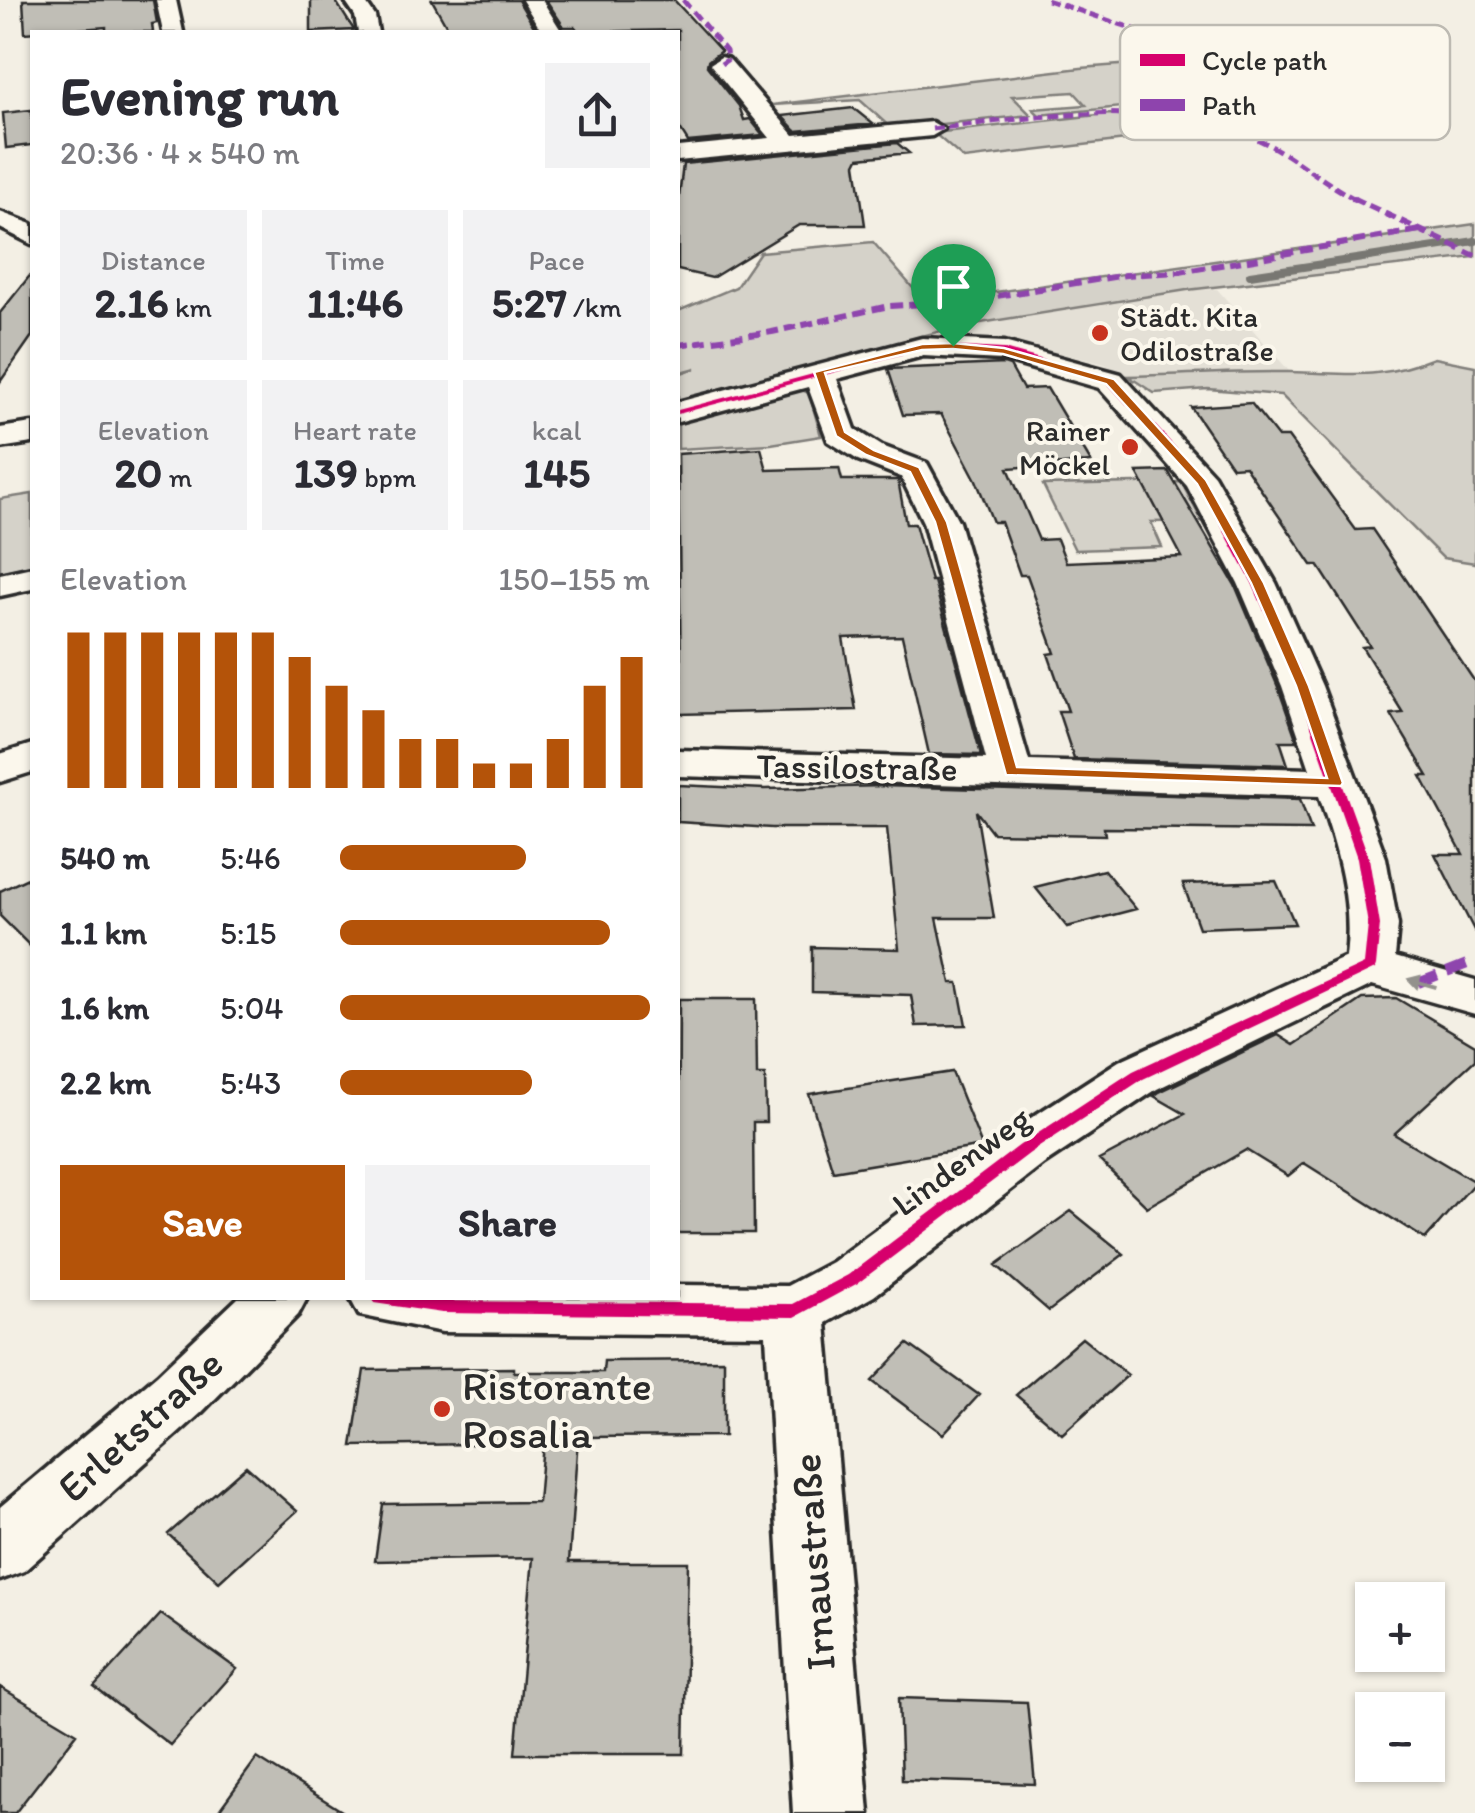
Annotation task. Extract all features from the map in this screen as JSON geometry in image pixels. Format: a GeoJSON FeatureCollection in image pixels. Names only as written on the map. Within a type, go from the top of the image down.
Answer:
{"type":"FeatureCollection","features":[{"type":"Feature","properties":{"kind":"street"},"geometry":{"type":"LineString","coordinates":[[166,0],[173,30]]}},
{"type":"Feature","properties":{"kind":"street"},"geometry":{"type":"LineString","coordinates":[[354,0],[365,16],[368,30]]}},
{"type":"Feature","properties":{"kind":"street"},"geometry":{"type":"LineString","coordinates":[[532,0],[551,30]]}},
{"type":"Feature","properties":{"kind":"street"},"geometry":{"type":"LineString","coordinates":[[721,64],[788,144]]}},
{"type":"Feature","properties":{"kind":"street"},"geometry":{"type":"LineString","coordinates":[[680,154],[932,129]]}},
{"type":"Feature","properties":{"kind":"street"},"geometry":{"type":"LineString","coordinates":[[0,220],[30,233]]}},
{"type":"Feature","properties":{"kind":"street"},"geometry":{"type":"LineString","coordinates":[[680,411],[922,347],[1004,351],[1110,381],[1202,482],[1232,535],[1302,686],[1363,858],[1374,924],[1370,966],[1418,984],[1475,997]]}},
{"type":"Feature","properties":{"kind":"street"},"geometry":{"type":"LineString","coordinates":[[819,372],[840,434],[870,453],[915,470],[941,522],[1011,772]]}},
{"type":"Feature","properties":{"kind":"street"},"geometry":{"type":"LineString","coordinates":[[0,438],[30,433]]}},
{"type":"Feature","properties":{"kind":"street"},"geometry":{"type":"LineString","coordinates":[[0,585],[30,578]]}},
{"type":"Feature","properties":{"kind":"street"},"geometry":{"type":"LineString","coordinates":[[0,769],[30,758]]}},
{"type":"Feature","properties":{"kind":"street","name":"Tassilostraße"},"geometry":{"type":"LineString","coordinates":[[680,763],[1336,783]]}},
{"type":"Feature","properties":{"kind":"street","name":"Lindenweg"},"geometry":{"type":"LineString","coordinates":[[394,1300],[442,1307],[794,1311],[853,1279],[1024,1150],[1138,1075],[1370,966]]}},
{"type":"Feature","properties":{"kind":"street","name":"Erletstraße"},"geometry":{"type":"LineString","coordinates":[[0,1549],[179,1394],[274,1300]]}},
{"type":"Feature","properties":{"kind":"street","name":"Irnaustraße"},"geometry":{"type":"LineString","coordinates":[[794,1311],[831,1813]]}},
{"type":"Feature","properties":{"kind":"shaded area"},"geometry":{"type":"Polygon","coordinates":[[[1120,65],[1120,107],[1039,115],[1033,109],[1086,105],[1074,92],[1012,96],[1031,115],[892,129],[860,100],[772,105],[1120,65]]]}},
{"type":"Feature","properties":{"kind":"shaded area"},"geometry":{"type":"Polygon","coordinates":[[[1107,114],[1120,115],[1120,140],[1126,140],[964,159],[934,133],[1107,114]]]}},
{"type":"Feature","properties":{"kind":"shaded area"},"geometry":{"type":"Polygon","coordinates":[[[1475,224],[1475,257],[1187,290],[956,327],[680,400],[680,373],[696,368],[680,372],[680,310],[736,287],[760,252],[873,242],[925,302],[1475,224]]]}},
{"type":"Feature","properties":{"kind":"shaded area","name":"Städt. Kita Odilostraße"},"geometry":{"type":"Polygon","coordinates":[[[1217,289],[1290,372],[1128,376],[1104,364],[1012,342],[934,339],[956,327],[1187,290],[1217,289]]]}},
{"type":"Feature","properties":{"kind":"shaded area"},"geometry":{"type":"Polygon","coordinates":[[[1434,358],[1475,366],[1475,563],[1443,558],[1281,395],[1208,389],[1154,393],[1128,376],[1363,374],[1396,370],[1434,358]]]}},
{"type":"Feature","properties":{"kind":"shaded area"},"geometry":{"type":"Polygon","coordinates":[[[792,386],[809,393],[821,436],[771,444],[680,449],[680,419],[792,386]]]}},
{"type":"Feature","properties":{"kind":"shaded area"},"geometry":{"type":"Polygon","coordinates":[[[1181,482],[1202,521],[1151,522],[1162,547],[1075,550],[1043,485],[1181,482]]]}},
{"type":"Feature","properties":{"kind":"shaded area"},"geometry":{"type":"Polygon","coordinates":[[[30,494],[30,565],[0,572],[0,499],[30,494]]]}},
{"type":"Feature","properties":{"kind":"building"},"geometry":{"type":"Polygon","coordinates":[[[23,0],[153,0],[157,23],[152,24],[153,30],[106,27],[25,33],[23,0]]]}},
{"type":"Feature","properties":{"kind":"building"},"geometry":{"type":"Polygon","coordinates":[[[311,0],[335,0],[354,30],[311,30],[311,0]]]}},
{"type":"Feature","properties":{"kind":"building"},"geometry":{"type":"Polygon","coordinates":[[[432,0],[518,0],[536,30],[449,30],[432,0]]]}},
{"type":"Feature","properties":{"kind":"building"},"geometry":{"type":"Polygon","coordinates":[[[546,0],[674,0],[721,51],[707,66],[739,106],[744,120],[750,119],[763,135],[688,142],[680,129],[680,30],[564,27],[546,0]]]}},
{"type":"Feature","properties":{"kind":"building"},"geometry":{"type":"Polygon","coordinates":[[[853,108],[873,124],[796,131],[782,116],[853,108]]]}},
{"type":"Feature","properties":{"kind":"building"},"geometry":{"type":"Polygon","coordinates":[[[30,110],[30,145],[6,148],[3,113],[30,110]]]}},
{"type":"Feature","properties":{"kind":"building"},"geometry":{"type":"Polygon","coordinates":[[[897,143],[909,153],[859,158],[856,164],[865,225],[799,225],[712,278],[680,270],[683,164],[897,143]]]}},
{"type":"Feature","properties":{"kind":"building"},"geometry":{"type":"Polygon","coordinates":[[[30,276],[30,339],[0,382],[0,313],[30,276]]]}},
{"type":"Feature","properties":{"kind":"building"},"geometry":{"type":"Polygon","coordinates":[[[1010,366],[1023,389],[1047,388],[1091,462],[1008,468],[1039,540],[1057,539],[1066,562],[1182,557],[1137,472],[1168,471],[1235,585],[1278,687],[1297,741],[1280,741],[1288,765],[1074,759],[1058,711],[1068,711],[1048,654],[1055,653],[1027,575],[1020,575],[1001,522],[993,522],[941,414],[903,415],[888,369],[1010,366]]]}},
{"type":"Feature","properties":{"kind":"building"},"geometry":{"type":"Polygon","coordinates":[[[1251,403],[1278,437],[1288,437],[1356,530],[1372,529],[1475,682],[1475,932],[1435,854],[1463,854],[1421,776],[1428,776],[1391,714],[1403,713],[1362,647],[1370,646],[1318,565],[1312,565],[1245,466],[1232,467],[1191,407],[1251,403]]]}},
{"type":"Feature","properties":{"kind":"building"},"geometry":{"type":"Polygon","coordinates":[[[761,448],[767,470],[839,468],[842,480],[898,480],[906,524],[915,524],[934,581],[981,755],[929,754],[902,636],[843,638],[856,710],[680,714],[680,454],[761,448]]]}},
{"type":"Feature","properties":{"kind":"building"},"geometry":{"type":"Polygon","coordinates":[[[680,785],[765,789],[883,786],[1300,799],[1311,830],[1104,828],[1105,835],[993,833],[976,811],[994,918],[937,918],[951,983],[958,983],[966,1025],[916,1026],[911,995],[812,992],[812,947],[899,949],[887,828],[772,828],[680,822],[680,785]]]}},
{"type":"Feature","properties":{"kind":"building"},"geometry":{"type":"Polygon","coordinates":[[[1104,870],[1136,909],[1067,927],[1035,887],[1104,870]]]}},
{"type":"Feature","properties":{"kind":"building"},"geometry":{"type":"Polygon","coordinates":[[[30,877],[30,946],[0,916],[0,891],[30,877]]]}},
{"type":"Feature","properties":{"kind":"building"},"geometry":{"type":"Polygon","coordinates":[[[1276,881],[1295,924],[1199,928],[1183,884],[1276,881]]]}},
{"type":"Feature","properties":{"kind":"building"},"geometry":{"type":"Polygon","coordinates":[[[1396,998],[1475,1045],[1475,1060],[1394,1134],[1475,1182],[1425,1239],[1304,1163],[1288,1176],[1246,1150],[1147,1207],[1099,1160],[1185,1114],[1154,1096],[1159,1092],[1278,1035],[1294,1045],[1362,999],[1396,998]]]}},
{"type":"Feature","properties":{"kind":"building"},"geometry":{"type":"Polygon","coordinates":[[[680,999],[756,999],[757,1075],[765,1075],[766,1122],[753,1122],[754,1233],[680,1233],[680,999]]]}},
{"type":"Feature","properties":{"kind":"building"},"geometry":{"type":"Polygon","coordinates":[[[952,1072],[982,1146],[833,1171],[809,1094],[952,1072]]]}},
{"type":"Feature","properties":{"kind":"building"},"geometry":{"type":"Polygon","coordinates":[[[1071,1211],[1124,1254],[1049,1311],[996,1265],[1071,1211]]]}},
{"type":"Feature","properties":{"kind":"building"},"geometry":{"type":"Polygon","coordinates":[[[1082,1338],[1128,1375],[1062,1434],[1016,1395],[1082,1338]]]}},
{"type":"Feature","properties":{"kind":"building"},"geometry":{"type":"Polygon","coordinates":[[[908,1344],[979,1395],[943,1434],[872,1381],[908,1344]]]}},
{"type":"Feature","properties":{"kind":"building"},"geometry":{"type":"Polygon","coordinates":[[[724,1360],[724,1436],[578,1437],[569,1562],[688,1562],[684,1754],[515,1754],[533,1558],[375,1561],[383,1504],[538,1502],[543,1443],[352,1446],[364,1370],[514,1368],[514,1372],[603,1372],[604,1361],[724,1360]]]}},
{"type":"Feature","properties":{"kind":"building"},"geometry":{"type":"Polygon","coordinates":[[[246,1466],[297,1511],[219,1582],[168,1534],[246,1466]]]}},
{"type":"Feature","properties":{"kind":"building"},"geometry":{"type":"Polygon","coordinates":[[[161,1614],[237,1669],[170,1745],[94,1687],[161,1614]]]}},
{"type":"Feature","properties":{"kind":"building"},"geometry":{"type":"Polygon","coordinates":[[[0,1687],[77,1733],[15,1813],[0,1813],[0,1687]]]}},
{"type":"Feature","properties":{"kind":"building"},"geometry":{"type":"Polygon","coordinates":[[[899,1698],[1027,1702],[1035,1784],[902,1780],[899,1698]]]}},
{"type":"Feature","properties":{"kind":"building"},"geometry":{"type":"Polygon","coordinates":[[[257,1758],[345,1813],[217,1813],[257,1758]]]}},
{"type":"Feature","properties":{"kind":"waterway"},"geometry":{"type":"LineString","coordinates":[[1250,275],[1475,241]]}},
{"type":"Feature","properties":{"kind":"marked path"},"geometry":{"type":"LineString","coordinates":[[683,0],[726,51],[727,60],[721,64]]}},
{"type":"Feature","properties":{"kind":"marked path"},"geometry":{"type":"LineString","coordinates":[[1047,0],[1122,25]]}},
{"type":"Feature","properties":{"kind":"marked path"},"geometry":{"type":"LineString","coordinates":[[932,129],[1050,116],[1120,114]]}},
{"type":"Feature","properties":{"kind":"marked path"},"geometry":{"type":"LineString","coordinates":[[1257,140],[1342,192],[1475,256]]}},
{"type":"Feature","properties":{"kind":"marked path"},"geometry":{"type":"LineString","coordinates":[[680,345],[772,332],[889,306],[960,302],[1126,275],[1180,272],[1420,230]]}},
{"type":"Feature","properties":{"kind":"marked path"},"geometry":{"type":"LineString","coordinates":[[1418,983],[1475,961]]}},
{"type":"Feature","properties":{"kind":"cycle path"},"geometry":{"type":"LineString","coordinates":[[394,1300],[442,1307],[795,1311],[853,1279],[1025,1149],[1138,1075],[1370,966],[1374,925],[1363,858],[1302,686],[1257,583],[1202,482],[1110,381],[1004,351],[922,347],[680,411]]}},
{"type":"Feature","properties":{"kind":"place","name":"Städt. Kita Odilostraße"},"geometry":{"type":"Point","coordinates":[1100,333]}},
{"type":"Feature","properties":{"kind":"place","name":"Rainer Möckel"},"geometry":{"type":"Point","coordinates":[1130,447]}},
{"type":"Feature","properties":{"kind":"place","name":"Ristorante Rosalia"},"geometry":{"type":"Point","coordinates":[442,1409]}},
{"type":"Feature","properties":{"kind":"route"},"geometry":{"type":"LineString","coordinates":[[953,346],[1004,351],[1110,381],[1202,482],[1257,583],[1302,686],[1336,783],[1011,772],[941,522],[915,470],[870,453],[840,434],[819,372],[922,347],[953,346]]}}]}
